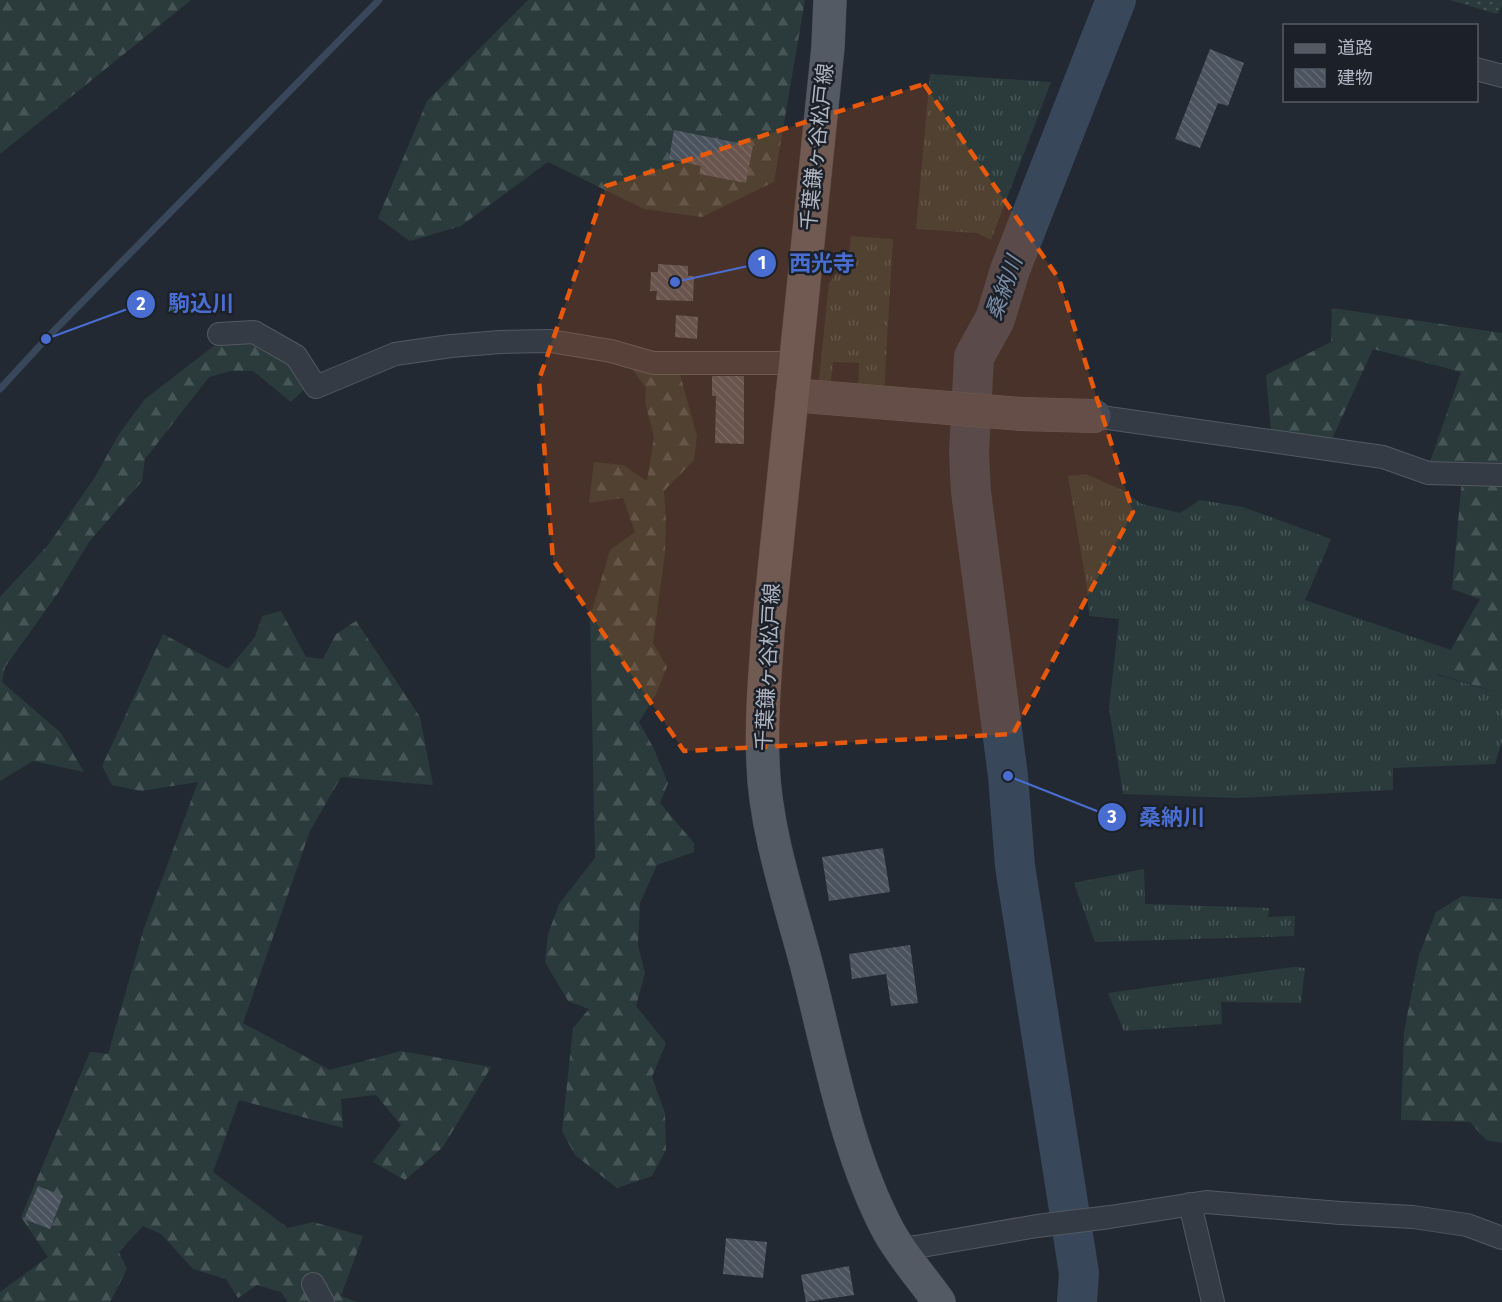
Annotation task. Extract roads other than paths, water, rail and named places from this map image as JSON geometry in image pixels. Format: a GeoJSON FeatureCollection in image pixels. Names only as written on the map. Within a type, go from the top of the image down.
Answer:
{"type":"FeatureCollection","features":[{"type":"Feature","properties":{"kind":"main road","name":"千葉鎌ヶ谷松戸線"},"geometry":{"type":"LineString","coordinates":[[830,0],[828,47],[768,631],[762,709],[762,765],[772,831],[851,1137],[869,1188],[898,1248],[939,1302]]}},
{"type":"Feature","properties":{"kind":"street"},"geometry":{"type":"LineString","coordinates":[[1478,70],[1502,76]]}},
{"type":"Feature","properties":{"kind":"street"},"geometry":{"type":"LineString","coordinates":[[219,334],[255,332],[296,356],[316,387],[395,354],[500,342],[550,341],[611,351],[653,363],[796,363]]}},
{"type":"Feature","properties":{"kind":"street"},"geometry":{"type":"LineString","coordinates":[[792,395],[1020,414],[1094,416],[1383,457],[1428,473],[1502,475]]}},
{"type":"Feature","properties":{"kind":"street"},"geometry":{"type":"LineString","coordinates":[[898,1248],[1206,1202],[1413,1217],[1467,1225],[1502,1238]]}},
{"type":"Feature","properties":{"kind":"street"},"geometry":{"type":"LineString","coordinates":[[1190,1204],[1213,1302]]}},
{"type":"Feature","properties":{"kind":"waterway"},"geometry":{"type":"LineString","coordinates":[[0,389],[46,339],[379,0]]}},
{"type":"Feature","properties":{"kind":"waterway","name":"桑納川"},"geometry":{"type":"LineString","coordinates":[[1077,1302],[1079,1273],[1015,866],[1008,776],[971,492],[969,453],[974,357],[995,319],[1010,270],[1116,0]]}},
{"type":"Feature","properties":{"kind":"place","name":"西光寺"},"geometry":{"type":"Point","coordinates":[675,282]}},
{"type":"Feature","properties":{"kind":"place","name":"駒込川"},"geometry":{"type":"Point","coordinates":[46,339]}},
{"type":"Feature","properties":{"kind":"place","name":"桑納川"},"geometry":{"type":"Point","coordinates":[1008,776]}}]}
